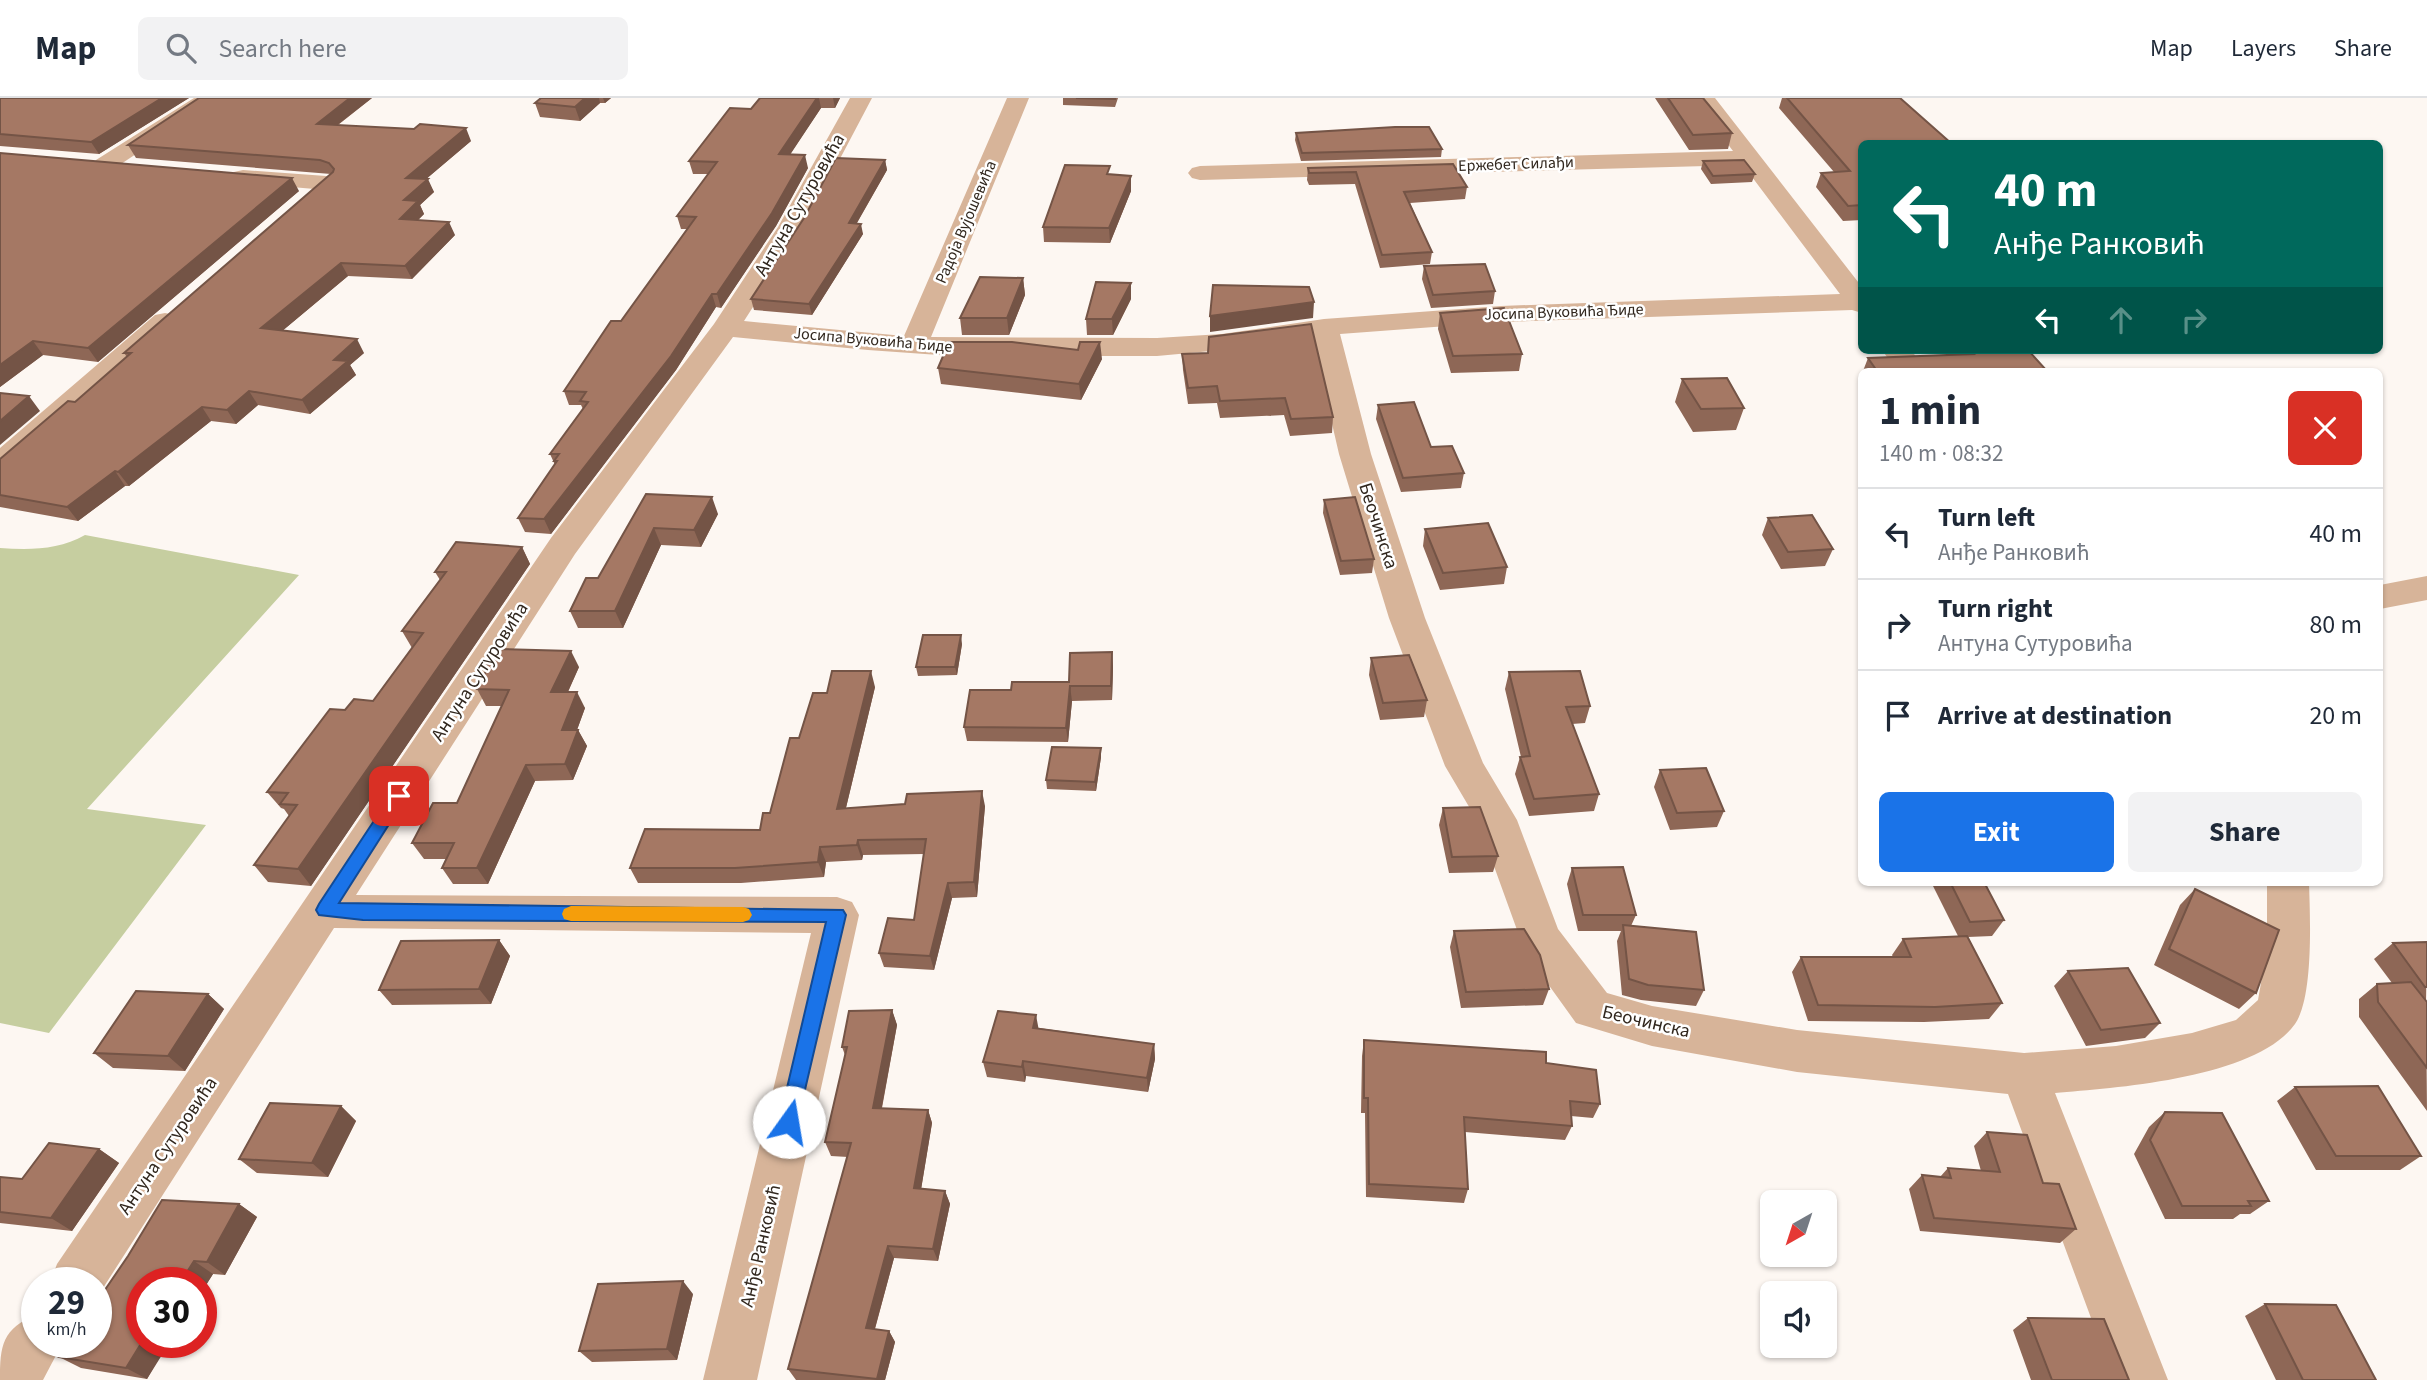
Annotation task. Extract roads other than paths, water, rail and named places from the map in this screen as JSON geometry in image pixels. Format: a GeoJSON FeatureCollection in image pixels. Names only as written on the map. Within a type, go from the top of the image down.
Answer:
{"type":"FeatureCollection","features":[{"type":"Feature","properties":{"kind":"street"},"geometry":{"type":"LineString","coordinates":[[104,165],[209,98]]}},
{"type":"Feature","properties":{"kind":"street","name":"Антуна Сутуровића"},"geometry":{"type":"LineString","coordinates":[[87,1267],[325,910],[562,546],[725,328],[790,227],[860,98]]}},
{"type":"Feature","properties":{"kind":"street","name":"Радоја Вујошевића"},"geometry":{"type":"LineString","coordinates":[[914,345],[1018,98]]}},
{"type":"Feature","properties":{"kind":"street"},"geometry":{"type":"LineString","coordinates":[[1704,98],[1858,300]]}},
{"type":"Feature","properties":{"kind":"street","name":"Ержебет Силађи"},"geometry":{"type":"LineString","coordinates":[[1200,173],[1749,158]]}},
{"type":"Feature","properties":{"kind":"street"},"geometry":{"type":"LineString","coordinates":[[80,163],[144,169]]}},
{"type":"Feature","properties":{"kind":"street"},"geometry":{"type":"LineString","coordinates":[[223,176],[326,183],[294,210]]}},
{"type":"Feature","properties":{"kind":"street"},"geometry":{"type":"LineString","coordinates":[[0,464],[189,301]]}},
{"type":"Feature","properties":{"kind":"street","name":"Јосипа Вуковића Ђиде"},"geometry":{"type":"LineString","coordinates":[[725,328],[914,345],[1056,349],[1157,347],[1222,342],[1324,327],[1501,314],[1858,304]]}},
{"type":"Feature","properties":{"kind":"street","name":"Беочинска"},"geometry":{"type":"LineString","coordinates":[[1324,327],[1355,454],[1407,618],[1465,765],[1497,820],[1540,939],[1592,1009],[1652,1026],[1797,1051],[2024,1074],[2116,1066],[2179,1056],[2250,1036],[2279,1010],[2289,949],[2288,886]]}},
{"type":"Feature","properties":{"kind":"street"},"geometry":{"type":"LineString","coordinates":[[1899,354],[1910,368]]}},
{"type":"Feature","properties":{"kind":"street"},"geometry":{"type":"LineString","coordinates":[[2383,596],[2427,588]]}},
{"type":"Feature","properties":{"kind":"street","name":"Анђе Ранковић"},"geometry":{"type":"LineString","coordinates":[[325,910],[377,913],[837,915],[730,1380]]}},
{"type":"Feature","properties":{"kind":"street"},"geometry":{"type":"LineString","coordinates":[[2024,1074],[2141,1380]]}},
{"type":"Feature","properties":{"kind":"street"},"geometry":{"type":"LineString","coordinates":[[11,1380],[26,1358]]}}]}
